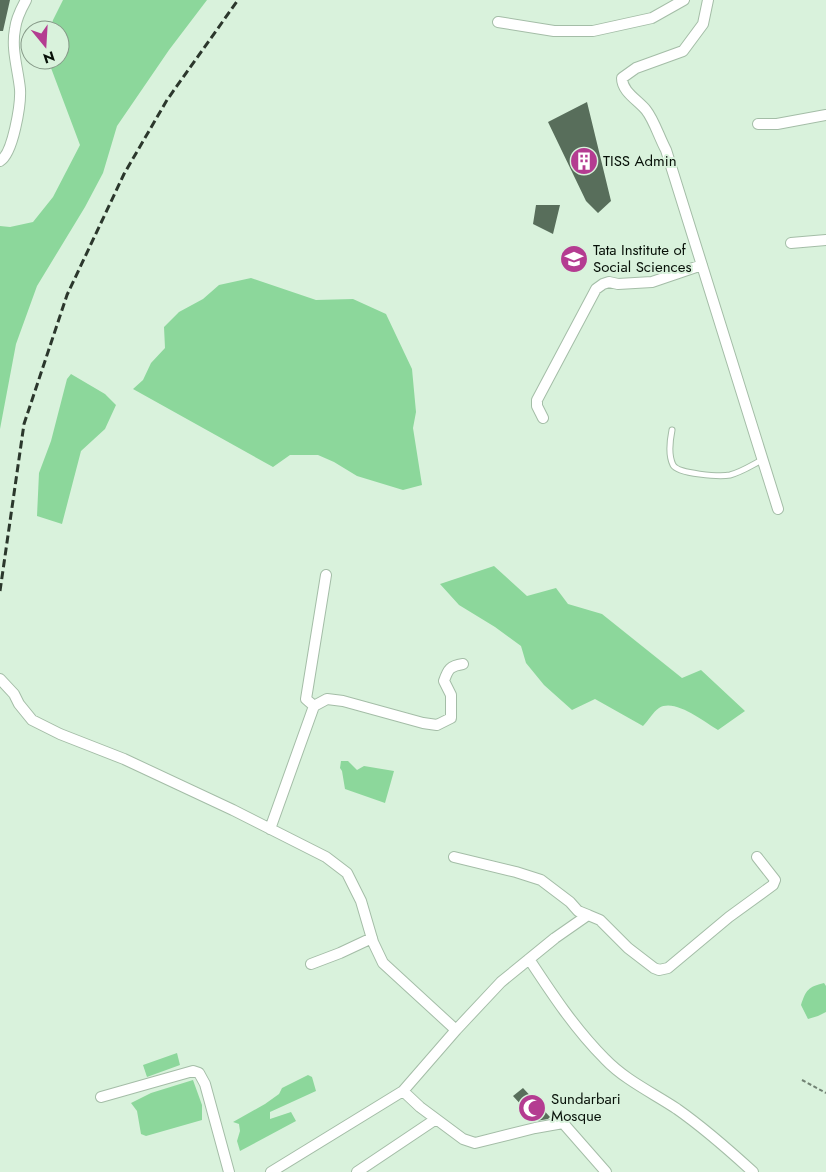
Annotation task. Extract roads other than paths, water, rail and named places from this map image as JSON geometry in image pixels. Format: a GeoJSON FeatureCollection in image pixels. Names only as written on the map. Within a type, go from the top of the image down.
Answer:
{"type":"FeatureCollection","features":[{"type":"Feature","properties":{"kind":"street"},"geometry":{"type":"LineString","coordinates":[[0,162],[4,159],[11,143],[20,103],[20,90],[14,58],[15,29],[26,0]]}},
{"type":"Feature","properties":{"kind":"street"},"geometry":{"type":"LineString","coordinates":[[498,22],[554,31],[593,31],[652,18],[684,0]]}},
{"type":"Feature","properties":{"kind":"street"},"geometry":{"type":"LineString","coordinates":[[708,0],[702,24],[683,51],[636,68],[622,78],[622,82],[634,99],[646,110],[666,150],[778,509]]}},
{"type":"Feature","properties":{"kind":"street"},"geometry":{"type":"LineString","coordinates":[[758,124],[777,124],[826,115]]}},
{"type":"Feature","properties":{"kind":"street"},"geometry":{"type":"LineString","coordinates":[[791,243],[826,240]]}},
{"type":"Feature","properties":{"kind":"street"},"geometry":{"type":"LineString","coordinates":[[543,418],[537,400],[596,289],[609,282],[618,284],[652,282],[702,265]]}},
{"type":"Feature","properties":{"kind":"street"},"geometry":{"type":"LineString","coordinates":[[314,706],[306,699],[326,574]]}},
{"type":"Feature","properties":{"kind":"street"},"geometry":{"type":"LineString","coordinates":[[270,829],[314,706],[327,699],[343,701],[423,723],[437,725],[451,718],[451,695],[444,681],[448,670],[452,666],[463,664]]}},
{"type":"Feature","properties":{"kind":"street"},"geometry":{"type":"LineString","coordinates":[[0,679],[14,694],[18,704],[32,720],[60,734],[124,759],[270,829],[326,857],[347,873],[361,901],[372,938],[383,963],[456,1030]]}},
{"type":"Feature","properties":{"kind":"street"},"geometry":{"type":"LineString","coordinates":[[454,857],[541,880],[578,910],[600,920],[628,948],[654,968],[668,968],[773,885],[775,880],[757,857]]}},
{"type":"Feature","properties":{"kind":"street"},"geometry":{"type":"LineString","coordinates":[[271,1172],[403,1092],[456,1030],[501,982],[555,938],[588,916]]}},
{"type":"Feature","properties":{"kind":"street"},"geometry":{"type":"LineString","coordinates":[[311,964],[340,954],[372,938]]}},
{"type":"Feature","properties":{"kind":"street"},"geometry":{"type":"LineString","coordinates":[[529,959],[573,1023],[606,1060],[646,1091],[676,1109],[707,1132],[753,1172]]}},
{"type":"Feature","properties":{"kind":"street"},"geometry":{"type":"LineString","coordinates":[[101,1097],[194,1071],[198,1073],[205,1084],[229,1172]]}},
{"type":"Feature","properties":{"kind":"street"},"geometry":{"type":"LineString","coordinates":[[403,1092],[462,1139],[475,1142],[564,1123],[606,1172]]}},
{"type":"Feature","properties":{"kind":"street"},"geometry":{"type":"LineString","coordinates":[[357,1172],[436,1119]]}},
{"type":"Feature","properties":{"kind":"lane"},"geometry":{"type":"LineString","coordinates":[[672,430],[670,440],[671,457],[673,465],[677,470],[700,474],[729,475],[742,471],[763,460]]}},
{"type":"Feature","properties":{"kind":"railway"},"geometry":{"type":"LineString","coordinates":[[0,591],[24,424],[67,295],[124,174],[167,100],[238,0]]}},
{"type":"Feature","properties":{"kind":"place","name":"TISS Admin"},"geometry":{"type":"Point","coordinates":[584,161]}},
{"type":"Feature","properties":{"kind":"place","name":"Tata Institute of Social Sciences"},"geometry":{"type":"Point","coordinates":[574,259]}},
{"type":"Feature","properties":{"kind":"place","name":"Sundarbari Mosque"},"geometry":{"type":"Point","coordinates":[532,1108]}}]}
